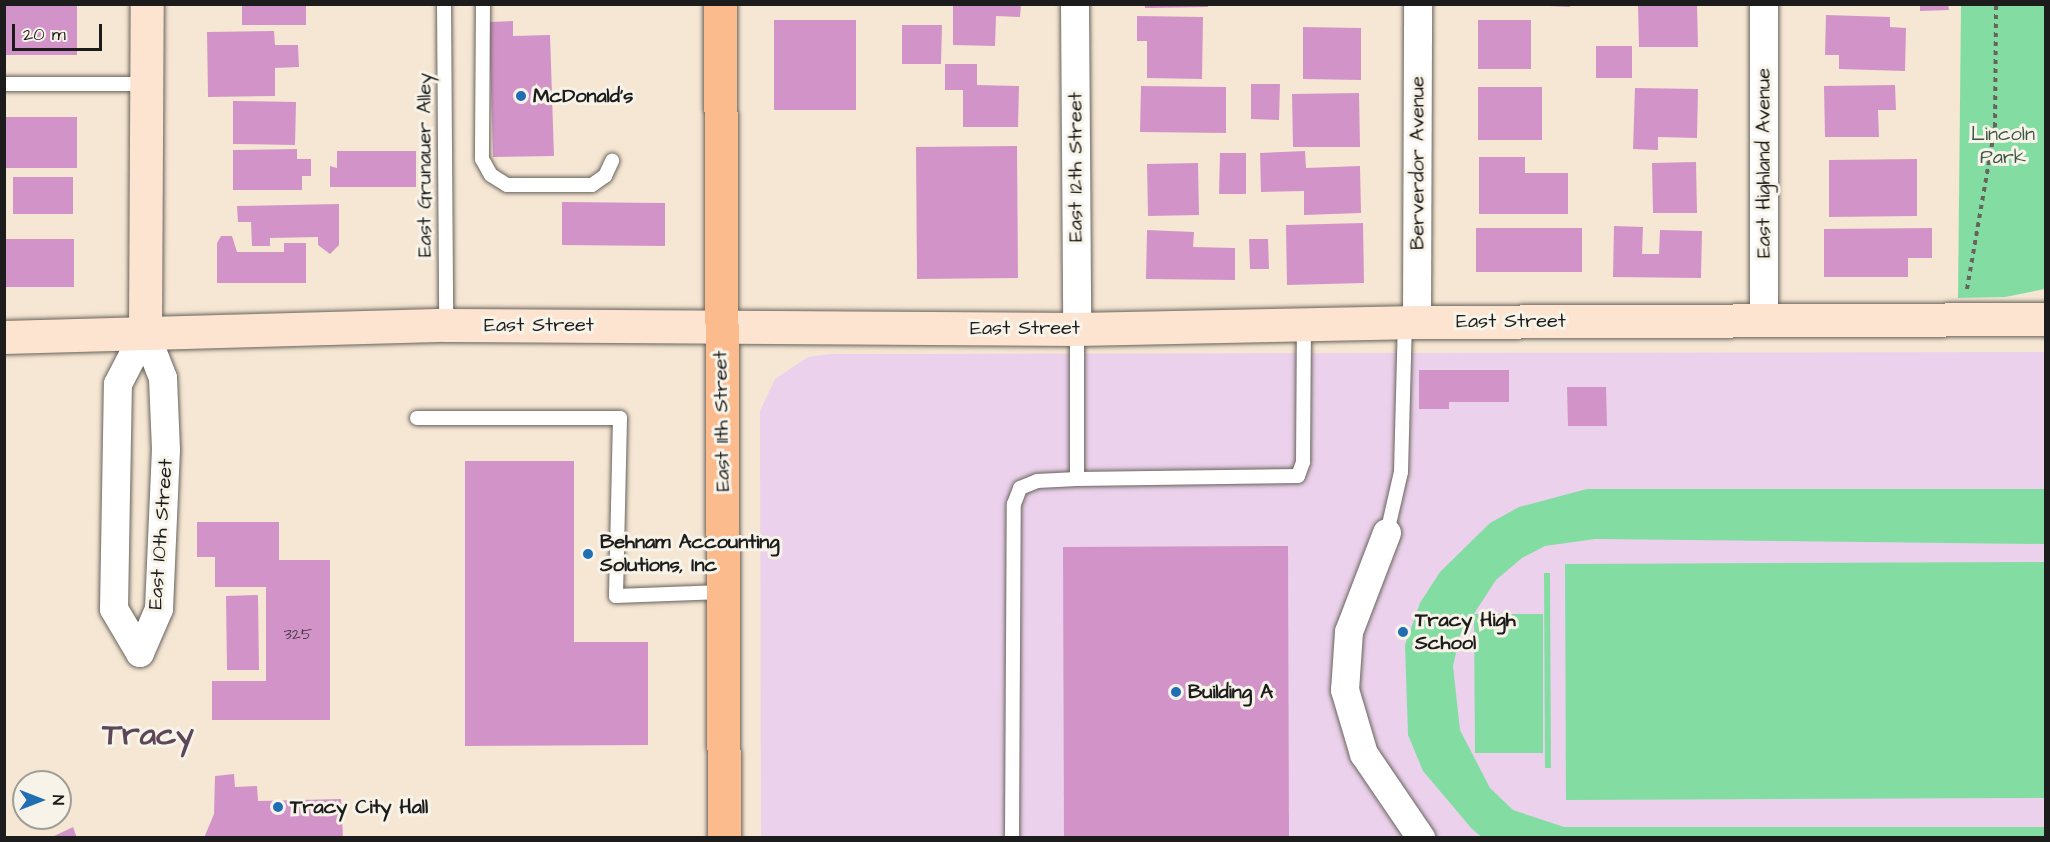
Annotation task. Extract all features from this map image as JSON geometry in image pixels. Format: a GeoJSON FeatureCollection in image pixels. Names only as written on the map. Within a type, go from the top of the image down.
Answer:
{"type":"FeatureCollection","features":[{"type":"Feature","properties":{"kind":"main road","name":"East 11th Street"},"geometry":{"type":"LineString","coordinates":[[720,4],[724,837]]}},
{"type":"Feature","properties":{"kind":"street","name":"East 10th Street"},"geometry":{"type":"LineString","coordinates":[[145,332],[118,384],[114,609],[140,653],[159,609],[166,450],[164,378],[145,332],[147,4]]}},
{"type":"Feature","properties":{"kind":"street","name":"East 12th Street"},"geometry":{"type":"LineString","coordinates":[[1075,4],[1077,329]]}},
{"type":"Feature","properties":{"kind":"street","name":"Berverdor Avenue"},"geometry":{"type":"LineString","coordinates":[[1411,322],[1418,4]]}},
{"type":"Feature","properties":{"kind":"street","name":"East Highland Avenue"},"geometry":{"type":"LineString","coordinates":[[1764,4],[1764,321]]}},
{"type":"Feature","properties":{"kind":"street","name":"East Street"},"geometry":{"type":"LineString","coordinates":[[4,337],[446,325],[1077,329],[1411,322],[2046,319]]}},
{"type":"Feature","properties":{"kind":"street"},"geometry":{"type":"LineString","coordinates":[[1387,533],[1349,632],[1345,690],[1364,754],[1421,837]]}},
{"type":"Feature","properties":{"kind":"lane","name":"East Grunauer Alley"},"geometry":{"type":"LineString","coordinates":[[444,4],[446,325]]}},
{"type":"Feature","properties":{"kind":"lane"},"geometry":{"type":"LineString","coordinates":[[483,4],[482,159],[491,174],[507,185],[592,185],[605,176],[612,161]]}},
{"type":"Feature","properties":{"kind":"lane"},"geometry":{"type":"LineString","coordinates":[[4,84],[147,84]]}},
{"type":"Feature","properties":{"kind":"lane"},"geometry":{"type":"LineString","coordinates":[[1387,533],[1401,471],[1411,322]]}},
{"type":"Feature","properties":{"kind":"lane"},"geometry":{"type":"LineString","coordinates":[[1012,837],[1016,495],[1020,488],[1037,481],[1292,478],[1302,470],[1304,324]]}},
{"type":"Feature","properties":{"kind":"lane"},"geometry":{"type":"LineString","coordinates":[[1077,329],[1077,479]]}},
{"type":"Feature","properties":{"kind":"lane"},"geometry":{"type":"LineString","coordinates":[[417,418],[620,418],[616,596],[724,592]]}},
{"type":"Feature","properties":{"kind":"path"},"geometry":{"type":"LineString","coordinates":[[1966,292],[1995,127],[1996,4]]}},
{"type":"Feature","properties":{"kind":"shaded area","name":"Tracy High School"},"geometry":{"type":"Polygon","coordinates":[[[2045,352],[2045,837],[761,838],[760,411],[775,379],[808,357],[829,354],[2045,352]]]}},
{"type":"Feature","properties":{"kind":"green space","name":"Lincoln Park"},"geometry":{"type":"Polygon","coordinates":[[[1961,5],[2045,5],[2045,289],[2005,297],[1958,298],[1961,5]]]}},
{"type":"Feature","properties":{"kind":"green space"},"geometry":{"type":"Polygon","coordinates":[[[1587,489],[2045,489],[2045,544],[1595,539],[1545,546],[1522,558],[1496,580],[1460,635],[1453,666],[1460,730],[1490,788],[1513,810],[1564,827],[2045,827],[2045,837],[1483,838],[1472,829],[1423,771],[1408,735],[1405,645],[1420,603],[1440,572],[1490,523],[1519,507],[1587,489]]]}},
{"type":"Feature","properties":{"kind":"green space"},"geometry":{"type":"Polygon","coordinates":[[[2045,562],[2045,798],[1566,800],[1565,564],[2045,562]]]}},
{"type":"Feature","properties":{"kind":"green space"},"geometry":{"type":"Polygon","coordinates":[[[1544,573],[1550,573],[1551,768],[1545,768],[1544,573]]]}},
{"type":"Feature","properties":{"kind":"green space"},"geometry":{"type":"Polygon","coordinates":[[[1474,614],[1543,614],[1543,753],[1475,753],[1474,614]]]}},
{"type":"Feature","properties":{"kind":"building"},"geometry":{"type":"Polygon","coordinates":[[[4,4],[77,4],[77,55],[4,55],[4,4]]]}},
{"type":"Feature","properties":{"kind":"building"},"geometry":{"type":"Polygon","coordinates":[[[242,4],[306,4],[306,25],[242,25],[242,4]]]}},
{"type":"Feature","properties":{"kind":"building"},"geometry":{"type":"Polygon","coordinates":[[[953,4],[1021,4],[1020,17],[996,16],[995,46],[953,45],[953,4]]]}},
{"type":"Feature","properties":{"kind":"building"},"geometry":{"type":"Polygon","coordinates":[[[1145,4],[1208,4],[1208,7],[1145,8],[1145,4]]]}},
{"type":"Feature","properties":{"kind":"building"},"geometry":{"type":"Polygon","coordinates":[[[1548,4],[1570,4],[1570,7],[1548,6],[1548,4]]]}},
{"type":"Feature","properties":{"kind":"building"},"geometry":{"type":"Polygon","coordinates":[[[1638,4],[1697,4],[1698,47],[1639,47],[1638,4]]]}},
{"type":"Feature","properties":{"kind":"building"},"geometry":{"type":"Polygon","coordinates":[[[1920,4],[1948,4],[1949,10],[1920,11],[1920,4]]]}},
{"type":"Feature","properties":{"kind":"building"},"geometry":{"type":"Polygon","coordinates":[[[1826,15],[1890,17],[1890,27],[1906,28],[1905,71],[1839,69],[1839,55],[1825,55],[1826,15]]]}},
{"type":"Feature","properties":{"kind":"building"},"geometry":{"type":"Polygon","coordinates":[[[1137,16],[1203,17],[1202,79],[1147,78],[1147,41],[1137,41],[1137,16]]]}},
{"type":"Feature","properties":{"kind":"building"},"geometry":{"type":"Polygon","coordinates":[[[774,20],[856,20],[856,110],[774,110],[774,20]]]}},
{"type":"Feature","properties":{"kind":"building"},"geometry":{"type":"Polygon","coordinates":[[[1478,20],[1531,20],[1531,69],[1478,69],[1478,20]]]}},
{"type":"Feature","properties":{"kind":"building","name":"McDonald's"},"geometry":{"type":"Polygon","coordinates":[[[513,21],[513,36],[550,35],[554,156],[493,157],[489,22],[513,21]]]}},
{"type":"Feature","properties":{"kind":"building"},"geometry":{"type":"Polygon","coordinates":[[[902,25],[942,25],[941,64],[902,64],[902,25]]]}},
{"type":"Feature","properties":{"kind":"building"},"geometry":{"type":"Polygon","coordinates":[[[1303,27],[1361,28],[1361,80],[1303,79],[1303,27]]]}},
{"type":"Feature","properties":{"kind":"building"},"geometry":{"type":"Polygon","coordinates":[[[274,31],[275,45],[298,45],[299,67],[275,68],[275,96],[208,97],[207,32],[274,31]]]}},
{"type":"Feature","properties":{"kind":"building"},"geometry":{"type":"Polygon","coordinates":[[[1596,46],[1632,46],[1632,78],[1596,78],[1596,46]]]}},
{"type":"Feature","properties":{"kind":"building"},"geometry":{"type":"Polygon","coordinates":[[[945,64],[977,64],[977,85],[1019,86],[1018,127],[963,127],[963,90],[945,90],[945,64]]]}},
{"type":"Feature","properties":{"kind":"building"},"geometry":{"type":"Polygon","coordinates":[[[1251,84],[1280,84],[1279,120],[1251,119],[1251,84]]]}},
{"type":"Feature","properties":{"kind":"building"},"geometry":{"type":"Polygon","coordinates":[[[1895,85],[1896,110],[1878,110],[1879,137],[1825,137],[1824,86],[1895,85]]]}},
{"type":"Feature","properties":{"kind":"building"},"geometry":{"type":"Polygon","coordinates":[[[1141,86],[1226,87],[1226,133],[1140,132],[1141,86]]]}},
{"type":"Feature","properties":{"kind":"building"},"geometry":{"type":"Polygon","coordinates":[[[1478,87],[1542,87],[1542,140],[1478,140],[1478,87]]]}},
{"type":"Feature","properties":{"kind":"building"},"geometry":{"type":"Polygon","coordinates":[[[1635,88],[1698,89],[1697,138],[1658,137],[1658,150],[1633,149],[1635,88]]]}},
{"type":"Feature","properties":{"kind":"building"},"geometry":{"type":"Polygon","coordinates":[[[1359,93],[1360,147],[1293,147],[1292,94],[1359,93]]]}},
{"type":"Feature","properties":{"kind":"building"},"geometry":{"type":"Polygon","coordinates":[[[233,101],[296,102],[295,145],[233,144],[233,101]]]}},
{"type":"Feature","properties":{"kind":"building"},"geometry":{"type":"Polygon","coordinates":[[[4,117],[77,117],[77,168],[4,168],[4,117]]]}},
{"type":"Feature","properties":{"kind":"building"},"geometry":{"type":"Polygon","coordinates":[[[1017,146],[1018,278],[917,279],[916,147],[1017,146]]]}},
{"type":"Feature","properties":{"kind":"building"},"geometry":{"type":"Polygon","coordinates":[[[297,149],[297,159],[311,159],[311,176],[302,176],[302,190],[233,190],[233,150],[297,149]]]}},
{"type":"Feature","properties":{"kind":"building"},"geometry":{"type":"Polygon","coordinates":[[[337,151],[416,151],[416,187],[330,187],[330,166],[337,168],[337,151]]]}},
{"type":"Feature","properties":{"kind":"building"},"geometry":{"type":"Polygon","coordinates":[[[1305,151],[1306,168],[1360,166],[1361,213],[1304,215],[1304,191],[1261,192],[1260,153],[1305,151]]]}},
{"type":"Feature","properties":{"kind":"building"},"geometry":{"type":"Polygon","coordinates":[[[1220,153],[1246,153],[1246,194],[1219,194],[1220,153]]]}},
{"type":"Feature","properties":{"kind":"building"},"geometry":{"type":"Polygon","coordinates":[[[1479,157],[1525,157],[1525,173],[1568,173],[1568,214],[1479,214],[1479,157]]]}},
{"type":"Feature","properties":{"kind":"building"},"geometry":{"type":"Polygon","coordinates":[[[1917,159],[1917,216],[1829,217],[1829,160],[1917,159]]]}},
{"type":"Feature","properties":{"kind":"building"},"geometry":{"type":"Polygon","coordinates":[[[1696,162],[1697,213],[1653,213],[1652,163],[1696,162]]]}},
{"type":"Feature","properties":{"kind":"building"},"geometry":{"type":"Polygon","coordinates":[[[1198,163],[1199,215],[1148,216],[1147,164],[1198,163]]]}},
{"type":"Feature","properties":{"kind":"building"},"geometry":{"type":"Polygon","coordinates":[[[13,177],[73,177],[73,214],[13,214],[13,177]]]}},
{"type":"Feature","properties":{"kind":"building"},"geometry":{"type":"Polygon","coordinates":[[[562,202],[665,203],[665,246],[562,245],[562,202]]]}},
{"type":"Feature","properties":{"kind":"building"},"geometry":{"type":"Polygon","coordinates":[[[339,204],[339,245],[330,254],[318,245],[318,237],[270,238],[270,246],[252,246],[251,222],[238,222],[237,206],[339,204]]]}},
{"type":"Feature","properties":{"kind":"building"},"geometry":{"type":"Polygon","coordinates":[[[1363,223],[1364,283],[1287,285],[1286,225],[1363,223]]]}},
{"type":"Feature","properties":{"kind":"building"},"geometry":{"type":"Polygon","coordinates":[[[1614,226],[1643,227],[1642,254],[1659,254],[1660,230],[1702,231],[1701,278],[1613,277],[1614,226]]]}},
{"type":"Feature","properties":{"kind":"building"},"geometry":{"type":"Polygon","coordinates":[[[1476,228],[1582,228],[1582,272],[1476,272],[1476,228]]]}},
{"type":"Feature","properties":{"kind":"building"},"geometry":{"type":"Polygon","coordinates":[[[1932,228],[1932,258],[1908,258],[1908,277],[1824,277],[1824,229],[1932,228]]]}},
{"type":"Feature","properties":{"kind":"building"},"geometry":{"type":"Polygon","coordinates":[[[1147,230],[1194,232],[1193,247],[1235,248],[1235,280],[1146,279],[1147,230]]]}},
{"type":"Feature","properties":{"kind":"building"},"geometry":{"type":"Polygon","coordinates":[[[221,236],[232,236],[237,252],[284,252],[284,243],[306,243],[306,283],[217,283],[217,243],[221,236]]]}},
{"type":"Feature","properties":{"kind":"building"},"geometry":{"type":"Polygon","coordinates":[[[4,239],[74,239],[74,287],[4,287],[4,239]]]}},
{"type":"Feature","properties":{"kind":"building"},"geometry":{"type":"Polygon","coordinates":[[[1249,239],[1268,239],[1269,269],[1250,269],[1249,239]]]}},
{"type":"Feature","properties":{"kind":"building"},"geometry":{"type":"Polygon","coordinates":[[[1419,370],[1509,370],[1509,402],[1449,402],[1449,409],[1419,409],[1419,370]]]}},
{"type":"Feature","properties":{"kind":"building"},"geometry":{"type":"Polygon","coordinates":[[[1567,387],[1606,387],[1607,426],[1568,426],[1567,387]]]}},
{"type":"Feature","properties":{"kind":"building"},"geometry":{"type":"Polygon","coordinates":[[[465,461],[574,461],[574,642],[648,642],[648,745],[465,746],[465,461]]]}},
{"type":"Feature","properties":{"kind":"building"},"geometry":{"type":"Polygon","coordinates":[[[197,522],[279,522],[279,560],[330,560],[330,720],[212,720],[212,681],[266,681],[266,587],[215,587],[215,557],[197,557],[197,522]]]}},
{"type":"Feature","properties":{"kind":"building","name":"Building A"},"geometry":{"type":"Polygon","coordinates":[[[1288,546],[1289,838],[1064,838],[1063,547],[1288,546]]]}},
{"type":"Feature","properties":{"kind":"building"},"geometry":{"type":"Polygon","coordinates":[[[258,595],[259,670],[227,670],[226,596],[258,595]]]}},
{"type":"Feature","properties":{"kind":"building","name":"Tracy City Hall"},"geometry":{"type":"Polygon","coordinates":[[[234,774],[235,787],[257,786],[258,801],[341,799],[343,838],[204,838],[214,814],[215,776],[234,774]]]}},
{"type":"Feature","properties":{"kind":"building"},"geometry":{"type":"Polygon","coordinates":[[[72,827],[77,838],[50,838],[67,830],[72,830],[72,827]]]}},
{"type":"Feature","properties":{"kind":"place","name":"McDonald's"},"geometry":{"type":"Point","coordinates":[521,96]}},
{"type":"Feature","properties":{"kind":"place","name":"Behnam Accounting Solutions, Inc"},"geometry":{"type":"Point","coordinates":[588,554]}},
{"type":"Feature","properties":{"kind":"place","name":"Tracy High School"},"geometry":{"type":"Point","coordinates":[1403,632]}},
{"type":"Feature","properties":{"kind":"place","name":"Building A"},"geometry":{"type":"Point","coordinates":[1176,692]}},
{"type":"Feature","properties":{"kind":"place","name":"Tracy City Hall"},"geometry":{"type":"Point","coordinates":[278,807]}},
{"type":"Feature","properties":{"kind":"district","name":"Tracy"},"geometry":{"type":"Point","coordinates":[148,735]}}]}
